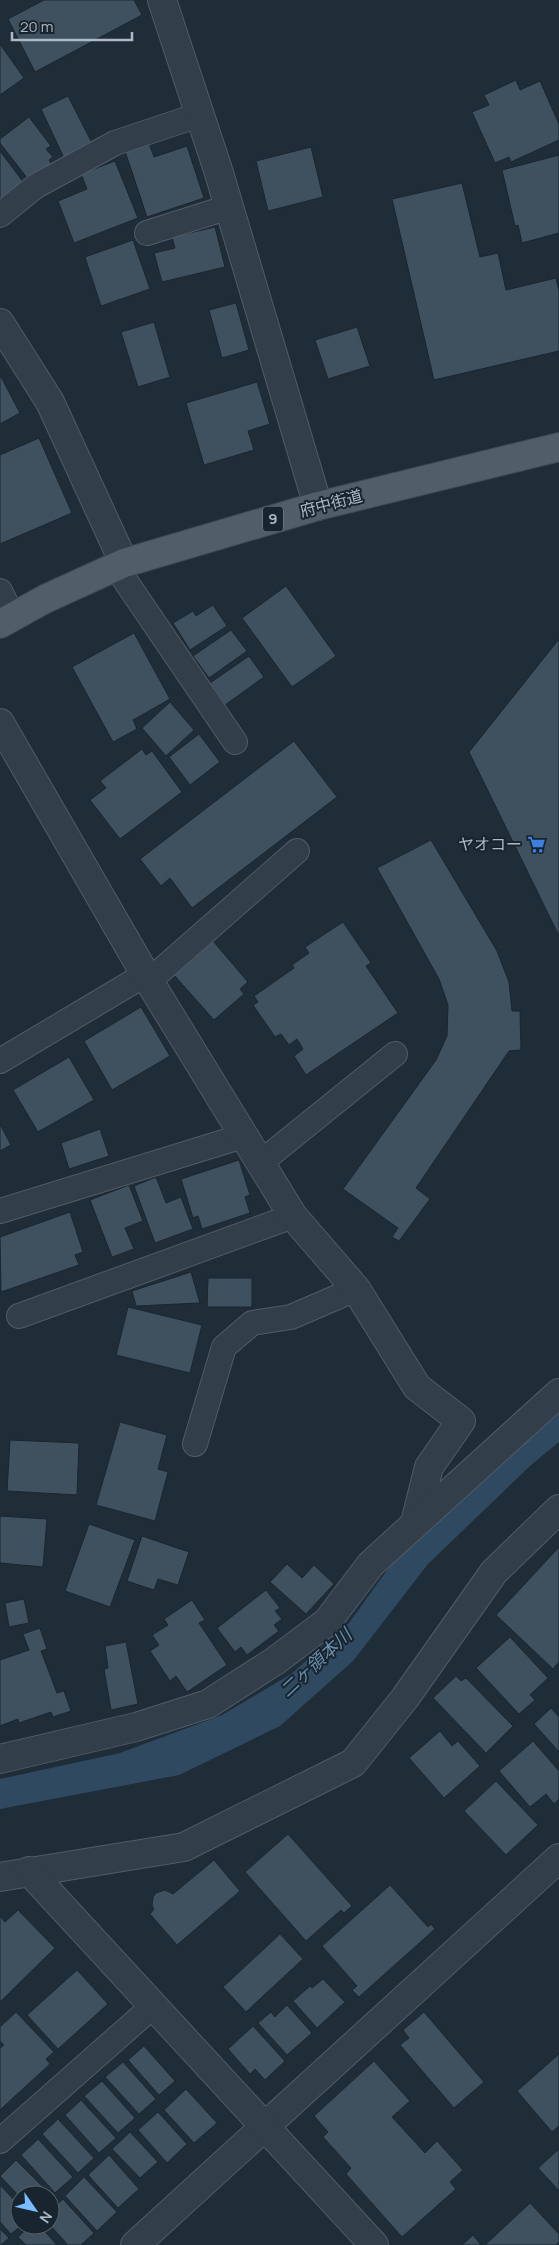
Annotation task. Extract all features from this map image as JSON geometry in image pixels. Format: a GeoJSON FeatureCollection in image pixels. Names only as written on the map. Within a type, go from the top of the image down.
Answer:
{"type":"FeatureCollection","features":[{"type":"Feature","properties":{"kind":"main road","name":"府中街道"},"geometry":{"type":"LineString","coordinates":[[7,621],[45,599],[120,565],[318,506],[559,448]]}},
{"type":"Feature","properties":{"kind":"street"},"geometry":{"type":"LineString","coordinates":[[162,0],[229,208],[318,506]]}},
{"type":"Feature","properties":{"kind":"street"},"geometry":{"type":"LineString","coordinates":[[0,323],[50,402],[120,565]]}},
{"type":"Feature","properties":{"kind":"street"},"geometry":{"type":"LineString","coordinates":[[0,723],[148,977],[293,1216],[356,1289],[417,1386],[461,1421],[429,1467],[415,1524]]}},
{"type":"Feature","properties":{"kind":"street"},"geometry":{"type":"LineString","coordinates":[[0,1759],[136,1727],[208,1704],[276,1661],[327,1622],[371,1564],[559,1393]]}},
{"type":"Feature","properties":{"kind":"street"},"geometry":{"type":"LineString","coordinates":[[0,1877],[184,1847],[353,1763],[405,1698],[494,1572],[559,1509]]}},
{"type":"Feature","properties":{"kind":"street"},"geometry":{"type":"LineString","coordinates":[[135,2245],[559,1858]]}},
{"type":"Feature","properties":{"kind":"street"},"geometry":{"type":"LineString","coordinates":[[29,1871],[152,2007],[374,2245]]}},
{"type":"Feature","properties":{"kind":"lane"},"geometry":{"type":"LineString","coordinates":[[0,215],[36,186],[115,143],[199,115]]}},
{"type":"Feature","properties":{"kind":"lane"},"geometry":{"type":"LineString","coordinates":[[147,233],[229,208]]}},
{"type":"Feature","properties":{"kind":"lane"},"geometry":{"type":"LineString","coordinates":[[120,565],[235,742]]}},
{"type":"Feature","properties":{"kind":"lane"},"geometry":{"type":"LineString","coordinates":[[0,591],[7,621]]}},
{"type":"Feature","properties":{"kind":"lane"},"geometry":{"type":"LineString","coordinates":[[0,1061],[148,977],[298,852]]}},
{"type":"Feature","properties":{"kind":"lane"},"geometry":{"type":"LineString","coordinates":[[260,1162],[395,1054]]}},
{"type":"Feature","properties":{"kind":"lane"},"geometry":{"type":"LineString","coordinates":[[0,1211],[243,1136]]}},
{"type":"Feature","properties":{"kind":"lane"},"geometry":{"type":"LineString","coordinates":[[19,1316],[293,1216]]}},
{"type":"Feature","properties":{"kind":"lane"},"geometry":{"type":"LineString","coordinates":[[195,1444],[224,1347],[252,1323],[291,1317],[356,1289]]}},
{"type":"Feature","properties":{"kind":"lane"},"geometry":{"type":"LineString","coordinates":[[0,2141],[152,2007]]}},
{"type":"Feature","properties":{"kind":"water","name":"二ヶ領本川"},"geometry":{"type":"Polygon","coordinates":[[[559,1406],[559,1442],[531,1465],[428,1564],[353,1661],[280,1726],[179,1775],[0,1809],[0,1779],[120,1753],[222,1715],[291,1674],[349,1623],[400,1552],[559,1406]]]}},
{"type":"Feature","properties":{"kind":"building"},"geometry":{"type":"Polygon","coordinates":[[[44,0],[134,0],[142,15],[35,72],[8,19],[44,0]]]}},
{"type":"Feature","properties":{"kind":"building"},"geometry":{"type":"Polygon","coordinates":[[[0,44],[24,78],[0,95],[0,44]]]}},
{"type":"Feature","properties":{"kind":"building"},"geometry":{"type":"Polygon","coordinates":[[[516,80],[520,90],[540,81],[559,124],[559,140],[511,162],[509,157],[495,163],[472,112],[489,105],[484,95],[516,80]]]}},
{"type":"Feature","properties":{"kind":"building"},"geometry":{"type":"Polygon","coordinates":[[[68,96],[93,145],[64,158],[41,109],[68,96]]]}},
{"type":"Feature","properties":{"kind":"building"},"geometry":{"type":"Polygon","coordinates":[[[29,117],[51,146],[46,149],[53,157],[49,160],[53,166],[31,183],[0,143],[0,139],[29,117]]]}},
{"type":"Feature","properties":{"kind":"building"},"geometry":{"type":"Polygon","coordinates":[[[149,143],[154,157],[187,146],[204,198],[147,217],[125,151],[149,143]]]}},
{"type":"Feature","properties":{"kind":"building"},"geometry":{"type":"Polygon","coordinates":[[[311,147],[323,197],[268,211],[256,161],[311,147]]]}},
{"type":"Feature","properties":{"kind":"building"},"geometry":{"type":"Polygon","coordinates":[[[0,151],[24,183],[1,200],[0,199],[0,151]]]}},
{"type":"Feature","properties":{"kind":"building"},"geometry":{"type":"Polygon","coordinates":[[[559,155],[559,233],[522,243],[518,225],[515,226],[502,170],[559,155]]]}},
{"type":"Feature","properties":{"kind":"building"},"geometry":{"type":"Polygon","coordinates":[[[115,161],[138,218],[74,243],[58,201],[87,189],[81,174],[115,161]]]}},
{"type":"Feature","properties":{"kind":"building"},"geometry":{"type":"Polygon","coordinates":[[[462,183],[480,257],[498,253],[506,290],[556,278],[559,291],[559,351],[434,380],[392,199],[462,183]]]}},
{"type":"Feature","properties":{"kind":"building"},"geometry":{"type":"Polygon","coordinates":[[[215,227],[225,267],[162,282],[154,253],[175,248],[172,237],[215,227]]]}},
{"type":"Feature","properties":{"kind":"building"},"geometry":{"type":"Polygon","coordinates":[[[133,240],[150,289],[101,306],[85,257],[133,240]]]}},
{"type":"Feature","properties":{"kind":"building"},"geometry":{"type":"Polygon","coordinates":[[[236,303],[249,350],[222,358],[209,310],[236,303]]]}},
{"type":"Feature","properties":{"kind":"building"},"geometry":{"type":"Polygon","coordinates":[[[154,322],[170,377],[138,387],[121,332],[154,322]]]}},
{"type":"Feature","properties":{"kind":"building"},"geometry":{"type":"Polygon","coordinates":[[[357,327],[370,366],[328,379],[315,340],[357,327]]]}},
{"type":"Feature","properties":{"kind":"building"},"geometry":{"type":"Polygon","coordinates":[[[0,375],[20,413],[0,424],[0,375]]]}},
{"type":"Feature","properties":{"kind":"building"},"geometry":{"type":"Polygon","coordinates":[[[257,382],[270,424],[248,431],[254,450],[204,465],[186,403],[257,382]]]}},
{"type":"Feature","properties":{"kind":"building"},"geometry":{"type":"Polygon","coordinates":[[[39,438],[72,513],[0,544],[0,455],[39,438]]]}},
{"type":"Feature","properties":{"kind":"building"},"geometry":{"type":"Polygon","coordinates":[[[286,586],[336,656],[292,687],[242,618],[286,586]]]}},
{"type":"Feature","properties":{"kind":"building"},"geometry":{"type":"Polygon","coordinates":[[[213,605],[227,626],[190,650],[173,623],[193,611],[196,616],[213,605]]]}},
{"type":"Feature","properties":{"kind":"building"},"geometry":{"type":"Polygon","coordinates":[[[231,630],[247,651],[209,678],[193,656],[231,630]]]}},
{"type":"Feature","properties":{"kind":"building"},"geometry":{"type":"Polygon","coordinates":[[[134,633],[170,699],[133,720],[137,729],[113,742],[72,667],[134,633]]]}},
{"type":"Feature","properties":{"kind":"building","name":"ヤオコー"},"geometry":{"type":"Polygon","coordinates":[[[559,639],[559,936],[469,752],[559,639]]]}},
{"type":"Feature","properties":{"kind":"building"},"geometry":{"type":"Polygon","coordinates":[[[249,656],[264,677],[225,705],[210,683],[249,656]]]}},
{"type":"Feature","properties":{"kind":"building"},"geometry":{"type":"Polygon","coordinates":[[[170,702],[194,730],[166,756],[142,728],[170,702]]]}},
{"type":"Feature","properties":{"kind":"building"},"geometry":{"type":"Polygon","coordinates":[[[199,734],[220,762],[190,785],[169,757],[199,734]]]}},
{"type":"Feature","properties":{"kind":"building"},"geometry":{"type":"Polygon","coordinates":[[[294,741],[337,797],[192,908],[170,878],[161,886],[140,859],[294,741]]]}},
{"type":"Feature","properties":{"kind":"building"},"geometry":{"type":"Polygon","coordinates":[[[142,749],[146,755],[152,751],[182,792],[120,839],[90,800],[106,788],[100,781],[142,749]]]}},
{"type":"Feature","properties":{"kind":"building"},"geometry":{"type":"Polygon","coordinates":[[[431,840],[497,951],[509,982],[512,1011],[520,1011],[521,1050],[509,1051],[416,1188],[430,1199],[399,1241],[392,1237],[398,1228],[343,1189],[436,1060],[447,1036],[448,1005],[439,979],[377,868],[431,840]]]}},
{"type":"Feature","properties":{"kind":"building"},"geometry":{"type":"Polygon","coordinates":[[[343,922],[371,963],[366,966],[398,1013],[306,1075],[294,1056],[303,1049],[297,1039],[289,1045],[281,1034],[275,1037],[253,1005],[258,1002],[254,996],[294,968],[292,965],[309,953],[305,947],[343,922]]]}},
{"type":"Feature","properties":{"kind":"building"},"geometry":{"type":"Polygon","coordinates":[[[213,941],[248,982],[240,989],[244,994],[214,1020],[174,975],[213,941]]]}},
{"type":"Feature","properties":{"kind":"building"},"geometry":{"type":"Polygon","coordinates":[[[141,1007],[170,1056],[112,1090],[84,1041],[141,1007]]]}},
{"type":"Feature","properties":{"kind":"building"},"geometry":{"type":"Polygon","coordinates":[[[69,1057],[94,1100],[38,1132],[13,1090],[69,1057]]]}},
{"type":"Feature","properties":{"kind":"building"},"geometry":{"type":"Polygon","coordinates":[[[0,1124],[11,1145],[0,1151],[0,1124]]]}},
{"type":"Feature","properties":{"kind":"building"},"geometry":{"type":"Polygon","coordinates":[[[100,1129],[109,1156],[69,1169],[61,1143],[100,1129]]]}},
{"type":"Feature","properties":{"kind":"building"},"geometry":{"type":"Polygon","coordinates":[[[239,1160],[250,1195],[245,1197],[250,1213],[202,1229],[198,1216],[193,1218],[181,1179],[239,1160]]]}},
{"type":"Feature","properties":{"kind":"building"},"geometry":{"type":"Polygon","coordinates":[[[156,1177],[166,1203],[181,1197],[193,1229],[155,1243],[134,1186],[156,1177]]]}},
{"type":"Feature","properties":{"kind":"building"},"geometry":{"type":"Polygon","coordinates":[[[129,1185],[143,1221],[125,1228],[134,1249],[112,1257],[90,1200],[129,1185]]]}},
{"type":"Feature","properties":{"kind":"building"},"geometry":{"type":"Polygon","coordinates":[[[70,1212],[83,1252],[75,1255],[79,1265],[1,1292],[0,1237],[70,1212]]]}},
{"type":"Feature","properties":{"kind":"building"},"geometry":{"type":"Polygon","coordinates":[[[191,1272],[200,1303],[136,1306],[132,1291],[191,1272]]]}},
{"type":"Feature","properties":{"kind":"building"},"geometry":{"type":"Polygon","coordinates":[[[208,1278],[252,1278],[252,1307],[207,1307],[208,1278]]]}},
{"type":"Feature","properties":{"kind":"building"},"geometry":{"type":"Polygon","coordinates":[[[128,1307],[202,1325],[190,1373],[116,1355],[128,1307]]]}},
{"type":"Feature","properties":{"kind":"building"},"geometry":{"type":"Polygon","coordinates":[[[120,1422],[167,1435],[158,1469],[168,1472],[155,1521],[96,1505],[120,1422]]]}},
{"type":"Feature","properties":{"kind":"building"},"geometry":{"type":"Polygon","coordinates":[[[10,1440],[79,1443],[77,1495],[7,1491],[10,1440]]]}},
{"type":"Feature","properties":{"kind":"building"},"geometry":{"type":"Polygon","coordinates":[[[0,1516],[47,1519],[43,1567],[0,1563],[0,1516]]]}},
{"type":"Feature","properties":{"kind":"building"},"geometry":{"type":"Polygon","coordinates":[[[89,1524],[135,1540],[110,1607],[65,1591],[89,1524]]]}},
{"type":"Feature","properties":{"kind":"building"},"geometry":{"type":"Polygon","coordinates":[[[142,1536],[189,1552],[178,1585],[158,1579],[154,1590],[127,1581],[142,1536]]]}},
{"type":"Feature","properties":{"kind":"building"},"geometry":{"type":"Polygon","coordinates":[[[559,1547],[559,1662],[553,1669],[496,1615],[559,1547]]]}},
{"type":"Feature","properties":{"kind":"building"},"geometry":{"type":"Polygon","coordinates":[[[287,1564],[302,1578],[314,1565],[334,1584],[306,1614],[270,1582],[287,1564]]]}},
{"type":"Feature","properties":{"kind":"building"},"geometry":{"type":"Polygon","coordinates":[[[266,1590],[280,1608],[275,1611],[282,1619],[274,1625],[279,1631],[247,1655],[241,1647],[235,1652],[217,1628],[266,1590]]]}},
{"type":"Feature","properties":{"kind":"building"},"geometry":{"type":"Polygon","coordinates":[[[24,1599],[29,1623],[9,1627],[5,1603],[24,1599]]]}},
{"type":"Feature","properties":{"kind":"building"},"geometry":{"type":"Polygon","coordinates":[[[192,1600],[205,1620],[199,1623],[227,1665],[187,1692],[176,1676],[170,1681],[150,1651],[159,1645],[152,1635],[168,1625],[164,1619],[192,1600]]]}},
{"type":"Feature","properties":{"kind":"building"},"geometry":{"type":"Polygon","coordinates":[[[40,1628],[47,1649],[41,1651],[57,1693],[64,1691],[71,1711],[53,1717],[51,1712],[19,1723],[18,1719],[0,1726],[0,1660],[29,1650],[23,1634],[40,1628]]]}},
{"type":"Feature","properties":{"kind":"building"},"geometry":{"type":"Polygon","coordinates":[[[510,1637],[548,1678],[530,1695],[535,1700],[519,1714],[476,1668],[510,1637]]]}},
{"type":"Feature","properties":{"kind":"building"},"geometry":{"type":"Polygon","coordinates":[[[126,1642],[138,1704],[111,1710],[104,1669],[108,1668],[105,1646],[126,1642]]]}},
{"type":"Feature","properties":{"kind":"building"},"geometry":{"type":"Polygon","coordinates":[[[456,1676],[461,1681],[466,1678],[513,1726],[486,1753],[433,1698],[456,1676]]]}},
{"type":"Feature","properties":{"kind":"building"},"geometry":{"type":"Polygon","coordinates":[[[551,1708],[559,1717],[559,1752],[534,1724],[551,1708]]]}},
{"type":"Feature","properties":{"kind":"building"},"geometry":{"type":"Polygon","coordinates":[[[440,1731],[452,1746],[458,1741],[480,1766],[444,1798],[409,1758],[440,1731]]]}},
{"type":"Feature","properties":{"kind":"building"},"geometry":{"type":"Polygon","coordinates":[[[533,1741],[559,1771],[559,1799],[554,1804],[546,1794],[530,1807],[499,1771],[533,1741]]]}},
{"type":"Feature","properties":{"kind":"building"},"geometry":{"type":"Polygon","coordinates":[[[496,1781],[538,1825],[506,1855],[464,1811],[496,1781]]]}},
{"type":"Feature","properties":{"kind":"building"},"geometry":{"type":"Polygon","coordinates":[[[288,1834],[352,1906],[344,1913],[341,1910],[306,1941],[245,1872],[288,1834]]]}},
{"type":"Feature","properties":{"kind":"building"},"geometry":{"type":"Polygon","coordinates":[[[214,1860],[240,1891],[177,1945],[150,1914],[154,1909],[152,1906],[153,1897],[156,1893],[165,1890],[173,1894],[214,1860]]]}},
{"type":"Feature","properties":{"kind":"building"},"geometry":{"type":"Polygon","coordinates":[[[390,1885],[428,1927],[431,1924],[435,1929],[359,1997],[352,1990],[357,1986],[322,1946],[390,1885]]]}},
{"type":"Feature","properties":{"kind":"building"},"geometry":{"type":"Polygon","coordinates":[[[18,1910],[55,1948],[0,2002],[0,1916],[5,1922],[18,1910]]]}},
{"type":"Feature","properties":{"kind":"building"},"geometry":{"type":"Polygon","coordinates":[[[280,1934],[303,1959],[246,2012],[223,1987],[280,1934]]]}},
{"type":"Feature","properties":{"kind":"building"},"geometry":{"type":"Polygon","coordinates":[[[77,1970],[108,2004],[58,2049],[27,2015],[77,1970]]]}},
{"type":"Feature","properties":{"kind":"building"},"geometry":{"type":"Polygon","coordinates":[[[323,1979],[345,2002],[317,2028],[293,2001],[310,1986],[312,1988],[323,1979]]]}},
{"type":"Feature","properties":{"kind":"building"},"geometry":{"type":"Polygon","coordinates":[[[287,2005],[312,2033],[287,2055],[258,2023],[271,2012],[275,2017],[287,2005]]]}},
{"type":"Feature","properties":{"kind":"building"},"geometry":{"type":"Polygon","coordinates":[[[16,2012],[54,2052],[46,2059],[50,2064],[0,2110],[0,2048],[4,2045],[0,2041],[0,2027],[16,2012]]]}},
{"type":"Feature","properties":{"kind":"building"},"geometry":{"type":"Polygon","coordinates":[[[424,2012],[484,2082],[454,2108],[400,2045],[409,2038],[403,2030],[424,2012]]]}},
{"type":"Feature","properties":{"kind":"building"},"geometry":{"type":"Polygon","coordinates":[[[253,2026],[285,2061],[265,2080],[255,2069],[250,2074],[228,2049],[253,2026]]]}},
{"type":"Feature","properties":{"kind":"building"},"geometry":{"type":"Polygon","coordinates":[[[144,2046],[175,2081],[159,2095],[128,2060],[144,2046]]]}},
{"type":"Feature","properties":{"kind":"building"},"geometry":{"type":"Polygon","coordinates":[[[559,2054],[559,2126],[552,2132],[517,2091],[559,2054]]]}},
{"type":"Feature","properties":{"kind":"building"},"geometry":{"type":"Polygon","coordinates":[[[374,2061],[410,2101],[392,2117],[425,2153],[437,2141],[463,2170],[450,2182],[456,2189],[402,2237],[346,2174],[351,2168],[323,2137],[328,2132],[314,2116],[374,2061]]]}},
{"type":"Feature","properties":{"kind":"building"},"geometry":{"type":"Polygon","coordinates":[[[123,2062],[156,2099],[139,2114],[105,2077],[123,2062]]]}},
{"type":"Feature","properties":{"kind":"building"},"geometry":{"type":"Polygon","coordinates":[[[102,2081],[135,2118],[118,2133],[84,2096],[102,2081]]]}},
{"type":"Feature","properties":{"kind":"building"},"geometry":{"type":"Polygon","coordinates":[[[186,2089],[217,2123],[194,2143],[164,2110],[186,2089]]]}},
{"type":"Feature","properties":{"kind":"building"},"geometry":{"type":"Polygon","coordinates":[[[81,2100],[116,2138],[99,2153],[65,2115],[81,2100]]]}},
{"type":"Feature","properties":{"kind":"building"},"geometry":{"type":"Polygon","coordinates":[[[158,2112],[187,2144],[167,2163],[138,2130],[158,2112]]]}},
{"type":"Feature","properties":{"kind":"building"},"geometry":{"type":"Polygon","coordinates":[[[58,2119],[94,2158],[78,2173],[42,2134],[58,2119]]]}},
{"type":"Feature","properties":{"kind":"building"},"geometry":{"type":"Polygon","coordinates":[[[130,2132],[158,2162],[140,2178],[112,2149],[130,2132]]]}},
{"type":"Feature","properties":{"kind":"building"},"geometry":{"type":"Polygon","coordinates":[[[38,2139],[73,2177],[60,2189],[60,2185],[48,2185],[21,2155],[38,2139]]]}},
{"type":"Feature","properties":{"kind":"building"},"geometry":{"type":"Polygon","coordinates":[[[559,2149],[559,2191],[538,2168],[559,2149]]]}},
{"type":"Feature","properties":{"kind":"building"},"geometry":{"type":"Polygon","coordinates":[[[109,2155],[139,2189],[118,2208],[88,2175],[109,2155]]]}},
{"type":"Feature","properties":{"kind":"building"},"geometry":{"type":"Polygon","coordinates":[[[16,2160],[41,2185],[10,2186],[0,2176],[16,2160]]]}},
{"type":"Feature","properties":{"kind":"building"},"geometry":{"type":"Polygon","coordinates":[[[84,2177],[117,2212],[97,2231],[65,2196],[84,2177]]]}},
{"type":"Feature","properties":{"kind":"building"},"geometry":{"type":"Polygon","coordinates":[[[0,2185],[10,2196],[10,2233],[0,2222],[0,2185]]]}},
{"type":"Feature","properties":{"kind":"building"},"geometry":{"type":"Polygon","coordinates":[[[63,2199],[94,2233],[81,2245],[68,2245],[59,2235],[60,2202],[63,2199]]]}},
{"type":"Feature","properties":{"kind":"building"},"geometry":{"type":"Polygon","coordinates":[[[530,2203],[559,2234],[559,2242],[556,2245],[485,2245],[530,2203]]]}},
{"type":"Feature","properties":{"kind":"building"},"geometry":{"type":"Polygon","coordinates":[[[0,2229],[9,2238],[1,2245],[0,2245],[0,2229]]]}},
{"type":"Feature","properties":{"kind":"building"},"geometry":{"type":"Polygon","coordinates":[[[20,2235],[48,2235],[57,2245],[26,2245],[18,2237],[20,2235]]]}},
{"type":"Feature","properties":{"kind":"building"},"geometry":{"type":"Polygon","coordinates":[[[473,2235],[481,2245],[462,2245],[473,2235]]]}},
{"type":"Feature","properties":{"kind":"place","name":"ヤオコー"},"geometry":{"type":"Point","coordinates":[536,844]}}]}
